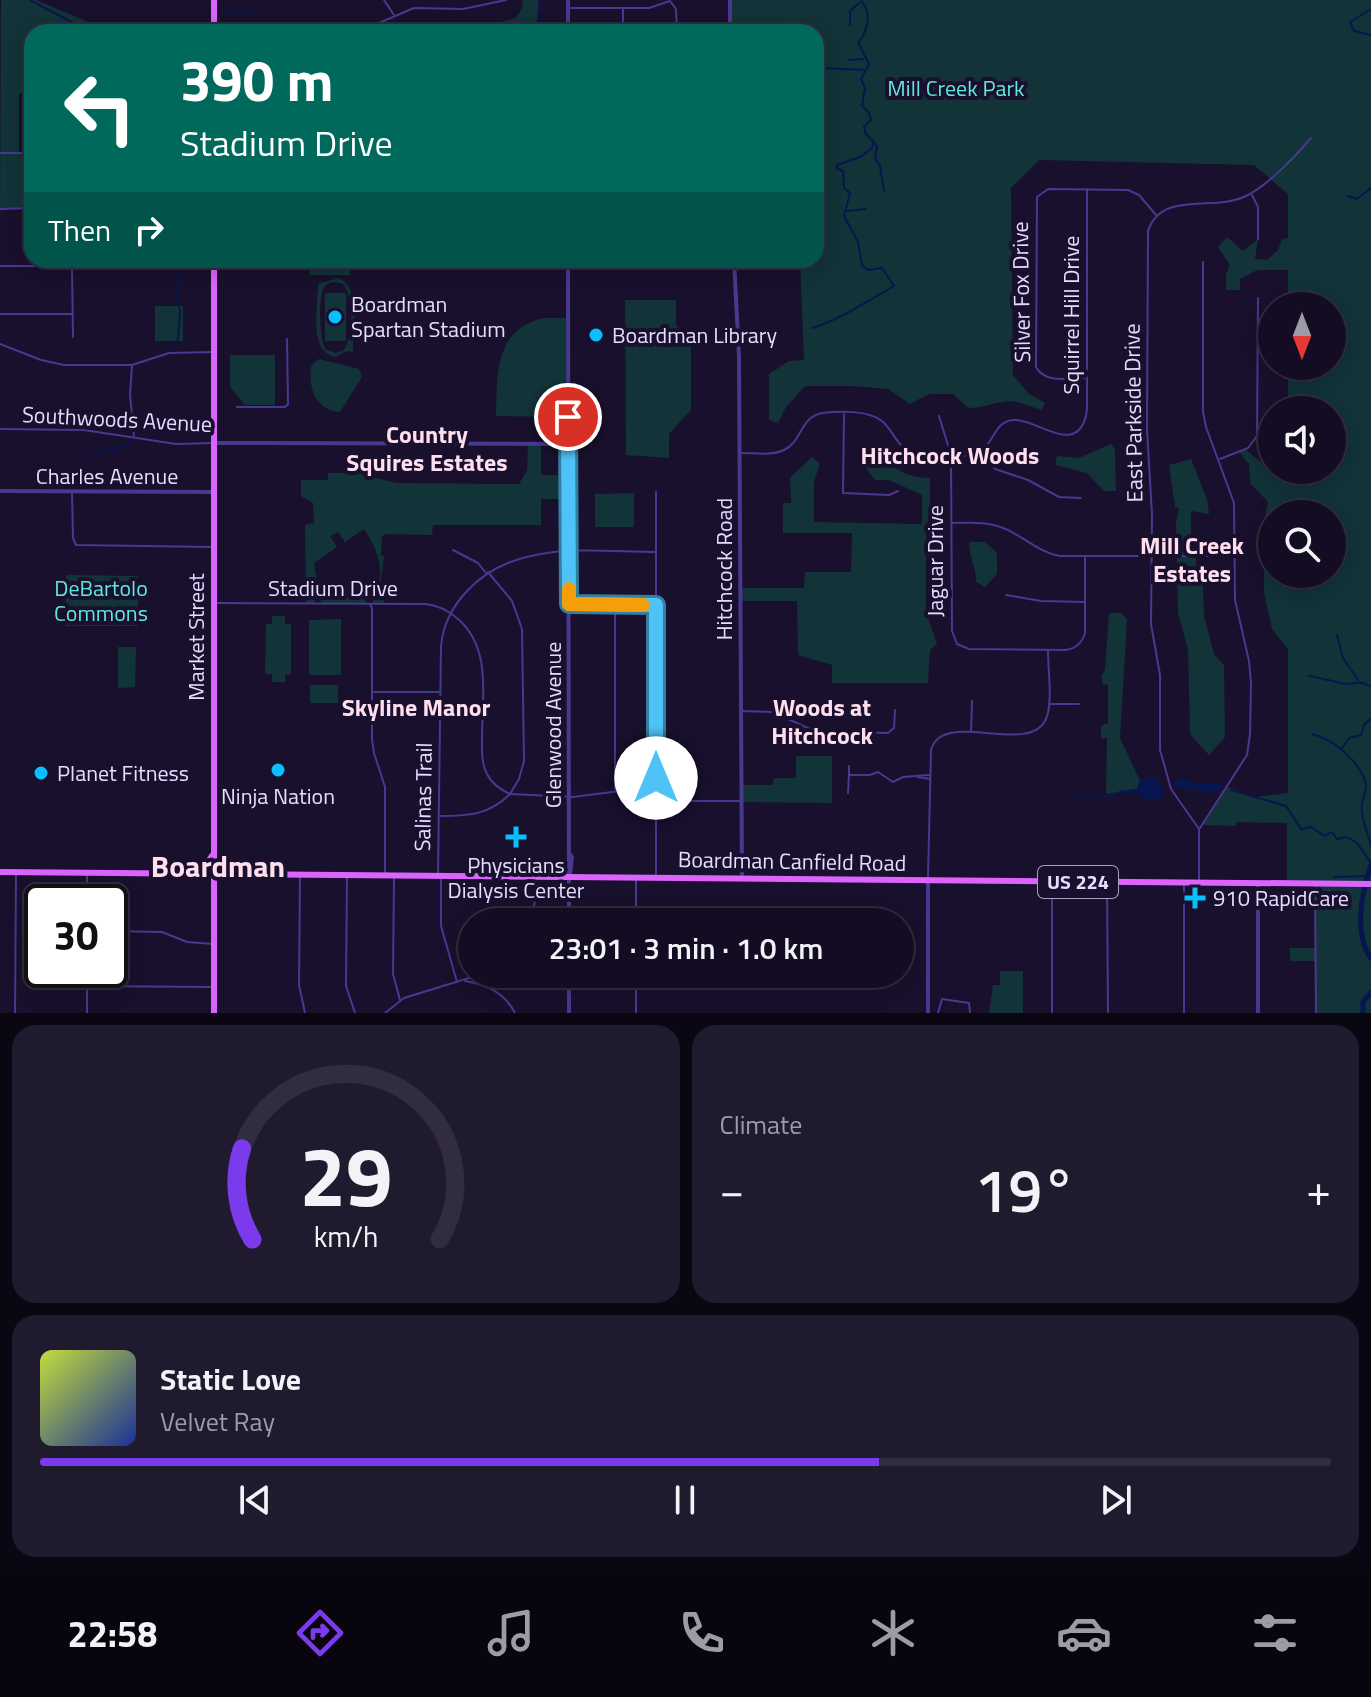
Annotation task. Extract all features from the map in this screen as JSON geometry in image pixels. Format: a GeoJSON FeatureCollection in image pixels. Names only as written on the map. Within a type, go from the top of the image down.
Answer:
{"type":"FeatureCollection","features":[{"type":"Feature","properties":{"kind":"main road"},"geometry":{"type":"LineString","coordinates":[[214,0],[214,24]]}},
{"type":"Feature","properties":{"kind":"main road","name":"Market Street"},"geometry":{"type":"LineString","coordinates":[[214,268],[214,1013]]}},
{"type":"Feature","properties":{"kind":"main road"},"geometry":{"type":"LineString","coordinates":[[180,874],[203,867],[213,852]]}},
{"type":"Feature","properties":{"kind":"main road","name":"US 224"},"geometry":{"type":"LineString","coordinates":[[0,872],[213,874]]}},
{"type":"Feature","properties":{"kind":"main road","name":"Boardman Canfield Road"},"geometry":{"type":"LineString","coordinates":[[213,874],[1371,884]]}},
{"type":"Feature","properties":{"kind":"street"},"geometry":{"type":"LineString","coordinates":[[384,0],[394,16]]}},
{"type":"Feature","properties":{"kind":"street"},"geometry":{"type":"LineString","coordinates":[[376,24],[419,7],[470,9],[506,0]]}},
{"type":"Feature","properties":{"kind":"street"},"geometry":{"type":"LineString","coordinates":[[568,0],[568,24]]}},
{"type":"Feature","properties":{"kind":"street"},"geometry":{"type":"LineString","coordinates":[[730,0],[730,24]]}},
{"type":"Feature","properties":{"kind":"street"},"geometry":{"type":"LineString","coordinates":[[568,8],[649,8],[668,1],[673,2],[677,24]]}},
{"type":"Feature","properties":{"kind":"street"},"geometry":{"type":"LineString","coordinates":[[623,9],[623,24]]}},
{"type":"Feature","properties":{"kind":"street"},"geometry":{"type":"LineString","coordinates":[[1156,215],[1173,206],[1222,204],[1251,194],[1311,138]]}},
{"type":"Feature","properties":{"kind":"street"},"geometry":{"type":"LineString","coordinates":[[0,153],[24,153]]}},
{"type":"Feature","properties":{"kind":"street","name":"Silver Fox Drive"},"geometry":{"type":"LineString","coordinates":[[1087,378],[1045,378],[1036,365],[1036,200],[1041,192],[1048,189],[1132,191],[1156,215]]}},
{"type":"Feature","properties":{"kind":"street","name":"Squirrel Hill Drive"},"geometry":{"type":"LineString","coordinates":[[980,452],[998,428],[1010,421],[1023,421],[1056,435],[1066,435],[1077,429],[1086,413],[1087,189]]}},
{"type":"Feature","properties":{"kind":"street"},"geometry":{"type":"LineString","coordinates":[[1251,194],[1258,207],[1258,239]]}},
{"type":"Feature","properties":{"kind":"street"},"geometry":{"type":"LineString","coordinates":[[0,209],[24,208]]}},
{"type":"Feature","properties":{"kind":"street","name":"East Parkside Drive"},"geometry":{"type":"LineString","coordinates":[[1156,215],[1147,237],[1151,624],[1160,675],[1161,759],[1171,789],[1199,829]]}},
{"type":"Feature","properties":{"kind":"street"},"geometry":{"type":"LineString","coordinates":[[1199,883],[1199,829],[1242,766],[1250,744],[1250,671],[1236,606],[1234,503],[1203,412],[1203,262]]}},
{"type":"Feature","properties":{"kind":"street"},"geometry":{"type":"LineString","coordinates":[[0,266],[24,266]]}},
{"type":"Feature","properties":{"kind":"street"},"geometry":{"type":"LineString","coordinates":[[72,268],[73,337]]}},
{"type":"Feature","properties":{"kind":"street","name":"Glenwood Avenue"},"geometry":{"type":"LineString","coordinates":[[568,268],[569,908]]}},
{"type":"Feature","properties":{"kind":"street","name":"Hitchcock Road"},"geometry":{"type":"LineString","coordinates":[[734,268],[740,453],[742,878]]}},
{"type":"Feature","properties":{"kind":"street"},"geometry":{"type":"LineString","coordinates":[[1219,460],[1248,448],[1257,436],[1258,298]]}},
{"type":"Feature","properties":{"kind":"street"},"geometry":{"type":"LineString","coordinates":[[0,314],[72,314]]}},
{"type":"Feature","properties":{"kind":"street"},"geometry":{"type":"LineString","coordinates":[[237,407],[285,407],[288,404],[287,339]]}},
{"type":"Feature","properties":{"kind":"street"},"geometry":{"type":"LineString","coordinates":[[0,344],[50,363],[132,365],[169,353],[214,352]]}},
{"type":"Feature","properties":{"kind":"street"},"geometry":{"type":"LineString","coordinates":[[132,365],[130,395],[134,437]]}},
{"type":"Feature","properties":{"kind":"street"},"geometry":{"type":"LineString","coordinates":[[740,453],[781,451],[792,444],[812,416],[823,413],[866,414],[877,418],[897,444],[909,452],[951,455],[980,452],[995,469],[1021,477],[1059,497],[1081,498]]}},
{"type":"Feature","properties":{"kind":"street"},"geometry":{"type":"LineString","coordinates":[[844,413],[843,493],[889,495],[898,491]]}},
{"type":"Feature","properties":{"kind":"street","name":"Jaguar Drive"},"geometry":{"type":"LineString","coordinates":[[939,416],[951,455],[952,631],[955,641],[969,649],[1069,650],[1081,643],[1085,633],[1085,556]]}},
{"type":"Feature","properties":{"kind":"street","name":"Southwoods Avenue"},"geometry":{"type":"LineString","coordinates":[[0,429],[81,429],[176,444],[568,444]]}},
{"type":"Feature","properties":{"kind":"street","name":"Charles Avenue"},"geometry":{"type":"LineString","coordinates":[[0,491],[214,492]]}},
{"type":"Feature","properties":{"kind":"street"},"geometry":{"type":"LineString","coordinates":[[72,492],[76,545],[213,547]]}},
{"type":"Feature","properties":{"kind":"street"},"geometry":{"type":"LineString","coordinates":[[656,492],[656,878]]}},
{"type":"Feature","properties":{"kind":"street"},"geometry":{"type":"LineString","coordinates":[[951,523],[995,525],[1046,553],[1235,556]]}},
{"type":"Feature","properties":{"kind":"street"},"geometry":{"type":"LineString","coordinates":[[439,816],[481,813],[497,806],[510,794],[519,779],[524,761],[523,638],[512,601],[478,563],[453,550]]}},
{"type":"Feature","properties":{"kind":"street","name":"Salinas Trail"},"geometry":{"type":"LineString","coordinates":[[457,982],[441,926],[439,876],[442,638],[450,613],[464,594],[487,573],[528,555],[656,552]]}},
{"type":"Feature","properties":{"kind":"street"},"geometry":{"type":"LineString","coordinates":[[1006,595],[1041,601],[1085,602]]}},
{"type":"Feature","properties":{"kind":"street","name":"Stadium Drive"},"geometry":{"type":"LineString","coordinates":[[214,603],[430,605],[450,613]]}},
{"type":"Feature","properties":{"kind":"street"},"geometry":{"type":"LineString","coordinates":[[370,604],[373,747],[385,787],[385,875]]}},
{"type":"Feature","properties":{"kind":"street"},"geometry":{"type":"LineString","coordinates":[[569,604],[656,605]]}},
{"type":"Feature","properties":{"kind":"street"},"geometry":{"type":"LineString","coordinates":[[615,605],[615,791]]}},
{"type":"Feature","properties":{"kind":"street"},"geometry":{"type":"LineString","coordinates":[[450,613],[467,629],[479,650],[483,763],[492,782],[510,794],[569,797],[615,791],[656,800],[742,801]]}},
{"type":"Feature","properties":{"kind":"street"},"geometry":{"type":"LineString","coordinates":[[970,1013],[969,1003],[942,999],[938,1012],[928,1012],[931,748],[936,739],[946,733],[1033,732],[1046,720],[1048,650]]}},
{"type":"Feature","properties":{"kind":"street"},"geometry":{"type":"LineString","coordinates":[[372,692],[441,692]]}},
{"type":"Feature","properties":{"kind":"street"},"geometry":{"type":"LineString","coordinates":[[971,733],[972,701]]}},
{"type":"Feature","properties":{"kind":"street"},"geometry":{"type":"LineString","coordinates":[[1048,704],[1079,704]]}},
{"type":"Feature","properties":{"kind":"street"},"geometry":{"type":"LineString","coordinates":[[741,711],[773,712],[814,731],[888,733],[894,728],[895,710]]}},
{"type":"Feature","properties":{"kind":"street"},"geometry":{"type":"LineString","coordinates":[[848,793],[849,766]]}},
{"type":"Feature","properties":{"kind":"street"},"geometry":{"type":"LineString","coordinates":[[849,775],[878,772],[893,782],[903,777],[930,777]]}},
{"type":"Feature","properties":{"kind":"street"},"geometry":{"type":"LineString","coordinates":[[15,1013],[16,872]]}},
{"type":"Feature","properties":{"kind":"street"},"geometry":{"type":"LineString","coordinates":[[87,873],[87,884]]}},
{"type":"Feature","properties":{"kind":"street"},"geometry":{"type":"LineString","coordinates":[[300,875],[299,985],[305,1013]]}},
{"type":"Feature","properties":{"kind":"street"},"geometry":{"type":"LineString","coordinates":[[347,875],[346,986],[355,1013]]}},
{"type":"Feature","properties":{"kind":"street"},"geometry":{"type":"LineString","coordinates":[[394,876],[393,974],[400,1000]]}},
{"type":"Feature","properties":{"kind":"street"},"geometry":{"type":"LineString","coordinates":[[534,908],[536,877]]}},
{"type":"Feature","properties":{"kind":"street"},"geometry":{"type":"LineString","coordinates":[[636,878],[636,908]]}},
{"type":"Feature","properties":{"kind":"street"},"geometry":{"type":"LineString","coordinates":[[1052,881],[1052,1013]]}},
{"type":"Feature","properties":{"kind":"street"},"geometry":{"type":"LineString","coordinates":[[1107,882],[1108,1013]]}},
{"type":"Feature","properties":{"kind":"street"},"geometry":{"type":"LineString","coordinates":[[1184,882],[1184,1013]]}},
{"type":"Feature","properties":{"kind":"street"},"geometry":{"type":"LineString","coordinates":[[1258,883],[1258,1013]]}},
{"type":"Feature","properties":{"kind":"street"},"geometry":{"type":"LineString","coordinates":[[1314,884],[1316,1013]]}},
{"type":"Feature","properties":{"kind":"street"},"geometry":{"type":"LineString","coordinates":[[128,931],[162,932],[187,942],[214,944]]}},
{"type":"Feature","properties":{"kind":"street"},"geometry":{"type":"LineString","coordinates":[[385,1013],[400,1000],[457,982]]}},
{"type":"Feature","properties":{"kind":"street"},"geometry":{"type":"LineString","coordinates":[[128,986],[214,987]]}},
{"type":"Feature","properties":{"kind":"street"},"geometry":{"type":"LineString","coordinates":[[87,988],[87,1013]]}},
{"type":"Feature","properties":{"kind":"street"},"geometry":{"type":"LineString","coordinates":[[489,988],[508,1001],[515,1013]]}},
{"type":"Feature","properties":{"kind":"street"},"geometry":{"type":"LineString","coordinates":[[569,988],[569,1013]]}},
{"type":"Feature","properties":{"kind":"street"},"geometry":{"type":"LineString","coordinates":[[636,988],[636,1013]]}},
{"type":"Feature","properties":{"kind":"green space"},"geometry":{"type":"Polygon","coordinates":[[[1,0],[36,0],[88,24],[24,24],[24,93],[19,93],[19,152],[24,152],[24,208],[0,209],[1,0]]]}},
{"type":"Feature","properties":{"kind":"green space"},"geometry":{"type":"Polygon","coordinates":[[[522,0],[538,0],[538,24],[495,24],[516,18],[523,7],[522,0]]]}},
{"type":"Feature","properties":{"kind":"green space","name":"Mill Creek Park"},"geometry":{"type":"Polygon","coordinates":[[[730,0],[1371,0],[1371,1013],[1316,1013],[1315,961],[1290,961],[1290,948],[1315,948],[1314,884],[1287,883],[1287,823],[1202,825],[1228,787],[1255,797],[1288,793],[1288,649],[1272,629],[1264,588],[1346,588],[1346,500],[1266,500],[1250,483],[1249,464],[1239,452],[1245,449],[1258,460],[1258,484],[1346,484],[1346,396],[1288,396],[1288,380],[1346,380],[1346,292],[1288,292],[1288,270],[1257,270],[1240,279],[1240,290],[1226,290],[1226,274],[1230,265],[1218,247],[1227,237],[1243,251],[1258,239],[1255,259],[1267,260],[1278,250],[1282,239],[1288,238],[1288,194],[1254,165],[1039,160],[1011,188],[1013,375],[1029,394],[1045,403],[1042,410],[1012,401],[968,408],[953,394],[929,394],[910,404],[888,389],[805,386],[786,407],[778,423],[769,420],[769,374],[789,361],[804,360],[800,268],[824,268],[824,24],[730,24],[730,0]]]}},
{"type":"Feature","properties":{"kind":"green space"},"geometry":{"type":"Polygon","coordinates":[[[310,268],[350,268],[350,275],[310,275],[310,268]]]}},
{"type":"Feature","properties":{"kind":"green space"},"geometry":{"type":"Polygon","coordinates":[[[338,278],[350,290],[354,310],[353,352],[335,357],[321,346],[316,326],[318,284],[338,278]],[[333,282],[326,285],[320,302],[323,344],[325,349],[335,353],[343,351],[347,345],[351,328],[351,307],[343,284],[333,282]]]}},
{"type":"Feature","properties":{"kind":"green space"},"geometry":{"type":"Polygon","coordinates":[[[325,293],[346,293],[346,341],[325,341],[325,293]]]}},
{"type":"Feature","properties":{"kind":"green space"},"geometry":{"type":"Polygon","coordinates":[[[625,300],[676,300],[676,326],[691,335],[691,410],[669,434],[669,458],[626,455],[625,300]]]}},
{"type":"Feature","properties":{"kind":"green space"},"geometry":{"type":"Polygon","coordinates":[[[155,306],[183,306],[183,341],[155,341],[155,306]]]}},
{"type":"Feature","properties":{"kind":"green space"},"geometry":{"type":"Polygon","coordinates":[[[543,318],[568,318],[568,417],[496,416],[498,370],[507,343],[527,324],[543,318]]]}},
{"type":"Feature","properties":{"kind":"green space"},"geometry":{"type":"Polygon","coordinates":[[[230,355],[275,355],[275,405],[245,405],[230,387],[230,355]]]}},
{"type":"Feature","properties":{"kind":"green space"},"geometry":{"type":"Polygon","coordinates":[[[319,359],[359,369],[362,377],[340,412],[325,407],[315,397],[311,366],[319,359]]]}},
{"type":"Feature","properties":{"kind":"green space"},"geometry":{"type":"Polygon","coordinates":[[[528,444],[541,444],[541,475],[569,475],[569,499],[541,499],[541,525],[433,525],[432,535],[384,534],[381,580],[384,604],[374,604],[371,596],[380,580],[380,571],[373,544],[364,529],[345,542],[338,532],[330,536],[337,547],[314,563],[318,588],[314,604],[306,604],[305,525],[314,523],[313,503],[301,496],[301,480],[328,480],[328,473],[356,473],[396,483],[519,484],[527,470],[528,444]]]}},
{"type":"Feature","properties":{"kind":"green space"},"geometry":{"type":"Polygon","coordinates":[[[1111,444],[1115,450],[1116,491],[1104,491],[1087,473],[1055,465],[1057,456],[1079,458],[1111,444]]]}},
{"type":"Feature","properties":{"kind":"green space"},"geometry":{"type":"Polygon","coordinates":[[[812,457],[820,463],[814,482],[814,522],[922,524],[922,495],[889,480],[875,480],[863,464],[880,457],[903,472],[930,478],[930,518],[926,524],[926,612],[937,644],[930,650],[928,683],[832,683],[832,665],[798,655],[797,601],[740,601],[740,588],[804,588],[805,572],[851,572],[852,533],[783,533],[783,503],[791,503],[790,478],[812,457]]]}},
{"type":"Feature","properties":{"kind":"green space"},"geometry":{"type":"Polygon","coordinates":[[[1191,459],[1207,499],[1209,514],[1191,511],[1191,556],[1196,556],[1196,571],[1203,587],[1204,616],[1214,654],[1224,665],[1225,737],[1209,755],[1190,734],[1188,649],[1178,613],[1176,522],[1179,508],[1175,507],[1169,465],[1191,459]]]}},
{"type":"Feature","properties":{"kind":"green space"},"geometry":{"type":"Polygon","coordinates":[[[634,493],[634,527],[595,527],[595,494],[634,493]]]}},
{"type":"Feature","properties":{"kind":"green space"},"geometry":{"type":"Polygon","coordinates":[[[969,542],[985,542],[997,553],[997,574],[985,587],[976,582],[969,542]]]}},
{"type":"Feature","properties":{"kind":"green space","name":"DeBartolo Commons"},"geometry":{"type":"Polygon","coordinates":[[[66,575],[138,576],[138,626],[65,626],[66,575]]]}},
{"type":"Feature","properties":{"kind":"green space"},"geometry":{"type":"Polygon","coordinates":[[[346,585],[358,588],[366,604],[321,604],[320,597],[346,585]]]}},
{"type":"Feature","properties":{"kind":"green space"},"geometry":{"type":"Polygon","coordinates":[[[1109,613],[1122,613],[1127,620],[1120,738],[1140,781],[1137,789],[1106,794],[1107,738],[1101,738],[1101,726],[1108,723],[1108,685],[1103,684],[1101,677],[1105,670],[1109,613]]]}},
{"type":"Feature","properties":{"kind":"green space"},"geometry":{"type":"Polygon","coordinates":[[[272,616],[285,616],[285,624],[291,624],[291,674],[285,675],[285,682],[272,682],[272,674],[265,674],[266,624],[272,624],[272,616]]]}},
{"type":"Feature","properties":{"kind":"green space"},"geometry":{"type":"Polygon","coordinates":[[[341,619],[341,675],[309,675],[309,620],[341,619]]]}},
{"type":"Feature","properties":{"kind":"green space"},"geometry":{"type":"Polygon","coordinates":[[[118,647],[136,647],[135,687],[118,688],[118,647]]]}},
{"type":"Feature","properties":{"kind":"green space"},"geometry":{"type":"Polygon","coordinates":[[[310,685],[338,685],[338,703],[310,703],[310,685]]]}},
{"type":"Feature","properties":{"kind":"green space"},"geometry":{"type":"Polygon","coordinates":[[[796,756],[832,756],[832,803],[742,802],[742,785],[773,785],[774,778],[796,778],[796,756]]]}},
{"type":"Feature","properties":{"kind":"green space"},"geometry":{"type":"Polygon","coordinates":[[[1000,971],[1023,971],[1023,1013],[989,1013],[993,985],[1000,985],[1000,971]]]}},
{"type":"Feature","properties":{"kind":"shaded area"},"geometry":{"type":"Polygon","coordinates":[[[1156,778],[1162,787],[1164,794],[1159,799],[1147,800],[1136,792],[1114,796],[1119,791],[1137,789],[1140,781],[1156,778]]]}},
{"type":"Feature","properties":{"kind":"shaded area"},"geometry":{"type":"Polygon","coordinates":[[[1180,778],[1197,783],[1221,784],[1221,788],[1214,794],[1207,791],[1199,793],[1193,786],[1188,791],[1174,786],[1173,781],[1180,778]]]}},
{"type":"Feature","properties":{"kind":"waterway"},"geometry":{"type":"LineString","coordinates":[[30,0],[75,24]]}},
{"type":"Feature","properties":{"kind":"waterway"},"geometry":{"type":"LineString","coordinates":[[537,24],[540,0]]}},
{"type":"Feature","properties":{"kind":"waterway"},"geometry":{"type":"LineString","coordinates":[[861,0],[868,19],[858,42],[869,64],[861,79],[865,88],[862,106],[871,120],[864,127],[877,146],[875,158],[880,166],[884,191]]}},
{"type":"Feature","properties":{"kind":"waterway"},"geometry":{"type":"LineString","coordinates":[[850,25],[850,11],[859,3]]}},
{"type":"Feature","properties":{"kind":"waterway"},"geometry":{"type":"LineString","coordinates":[[1371,9],[1350,22],[1354,31],[1371,35]]}},
{"type":"Feature","properties":{"kind":"waterway"},"geometry":{"type":"LineString","coordinates":[[220,13],[255,12]]}},
{"type":"Feature","properties":{"kind":"waterway"},"geometry":{"type":"LineString","coordinates":[[849,60],[863,59]]}},
{"type":"Feature","properties":{"kind":"waterway"},"geometry":{"type":"LineString","coordinates":[[824,68],[865,70]]}},
{"type":"Feature","properties":{"kind":"waterway"},"geometry":{"type":"LineString","coordinates":[[813,328],[894,286],[882,268],[868,270],[862,265],[858,242],[844,216],[850,193],[844,188],[843,171],[836,168],[860,157],[871,149],[874,142]]}},
{"type":"Feature","properties":{"kind":"waterway"},"geometry":{"type":"LineString","coordinates":[[1348,196],[1357,199],[1371,188]]}},
{"type":"Feature","properties":{"kind":"waterway"},"geometry":{"type":"LineString","coordinates":[[847,211],[866,209]]}},
{"type":"Feature","properties":{"kind":"waterway"},"geometry":{"type":"LineString","coordinates":[[173,348],[178,339],[180,309],[175,296],[181,271]]}},
{"type":"Feature","properties":{"kind":"waterway"},"geometry":{"type":"LineString","coordinates":[[91,457],[132,443]]}},
{"type":"Feature","properties":{"kind":"waterway"},"geometry":{"type":"LineString","coordinates":[[1337,635],[1343,658],[1358,680]]}},
{"type":"Feature","properties":{"kind":"waterway"},"geometry":{"type":"LineString","coordinates":[[1308,676],[1371,687]]}},
{"type":"Feature","properties":{"kind":"waterway"},"geometry":{"type":"LineString","coordinates":[[1342,748],[1349,738],[1361,735],[1364,725],[1371,718]]}},
{"type":"Feature","properties":{"kind":"waterway"},"geometry":{"type":"LineString","coordinates":[[1312,734],[1345,753],[1359,768],[1366,787],[1362,814],[1371,846]]}},
{"type":"Feature","properties":{"kind":"waterway"},"geometry":{"type":"LineString","coordinates":[[1231,790],[1286,806],[1301,829],[1311,827],[1325,836],[1332,832],[1337,839],[1347,837],[1357,843],[1371,863]]}},
{"type":"Feature","properties":{"kind":"waterway"},"geometry":{"type":"LineString","coordinates":[[1074,796],[1114,796]]}},
{"type":"Feature","properties":{"kind":"waterway"},"geometry":{"type":"LineString","coordinates":[[1371,865],[1361,912],[1362,937],[1371,958]]}},
{"type":"Feature","properties":{"kind":"waterway"},"geometry":{"type":"LineString","coordinates":[[1334,877],[1367,876]]}},
{"type":"Feature","properties":{"kind":"waterway"},"geometry":{"type":"LineString","coordinates":[[1363,1013],[1363,1002],[1371,992]]}},
{"type":"Feature","properties":{"kind":"slow traffic"},"geometry":{"type":"LineString","coordinates":[[569,589],[569,604],[643,605]]}},
{"type":"Feature","properties":{"kind":"place","name":"Boardman Spartan Stadium"},"geometry":{"type":"Point","coordinates":[335,317]}},
{"type":"Feature","properties":{"kind":"place","name":"Boardman Library"},"geometry":{"type":"Point","coordinates":[596,335]}},
{"type":"Feature","properties":{"kind":"place","name":"Ninja Nation"},"geometry":{"type":"Point","coordinates":[278,770]}},
{"type":"Feature","properties":{"kind":"place","name":"Planet Fitness"},"geometry":{"type":"Point","coordinates":[41,773]}},
{"type":"Feature","properties":{"kind":"place","name":"Physicians Dialysis Center"},"geometry":{"type":"Point","coordinates":[516,837]}},
{"type":"Feature","properties":{"kind":"place","name":"910 RapidCare"},"geometry":{"type":"Point","coordinates":[1195,898]}},
{"type":"Feature","properties":{"kind":"district","name":"Country Squires Estates"},"geometry":{"type":"Point","coordinates":[427,449]}},
{"type":"Feature","properties":{"kind":"district","name":"Hitchcock Woods"},"geometry":{"type":"Point","coordinates":[950,456]}},
{"type":"Feature","properties":{"kind":"district","name":"Mill Creek Estates"},"geometry":{"type":"Point","coordinates":[1192,560]}},
{"type":"Feature","properties":{"kind":"district","name":"Skyline Manor"},"geometry":{"type":"Point","coordinates":[416,708]}},
{"type":"Feature","properties":{"kind":"district","name":"Woods at Hitchcock"},"geometry":{"type":"Point","coordinates":[822,722]}},
{"type":"Feature","properties":{"kind":"district","name":"Boardman"},"geometry":{"type":"Point","coordinates":[218,867]}},
{"type":"Feature","properties":{"kind":"route"},"geometry":{"type":"LineString","coordinates":[[568,417],[569,604],[656,605],[656,778]]}}]}
